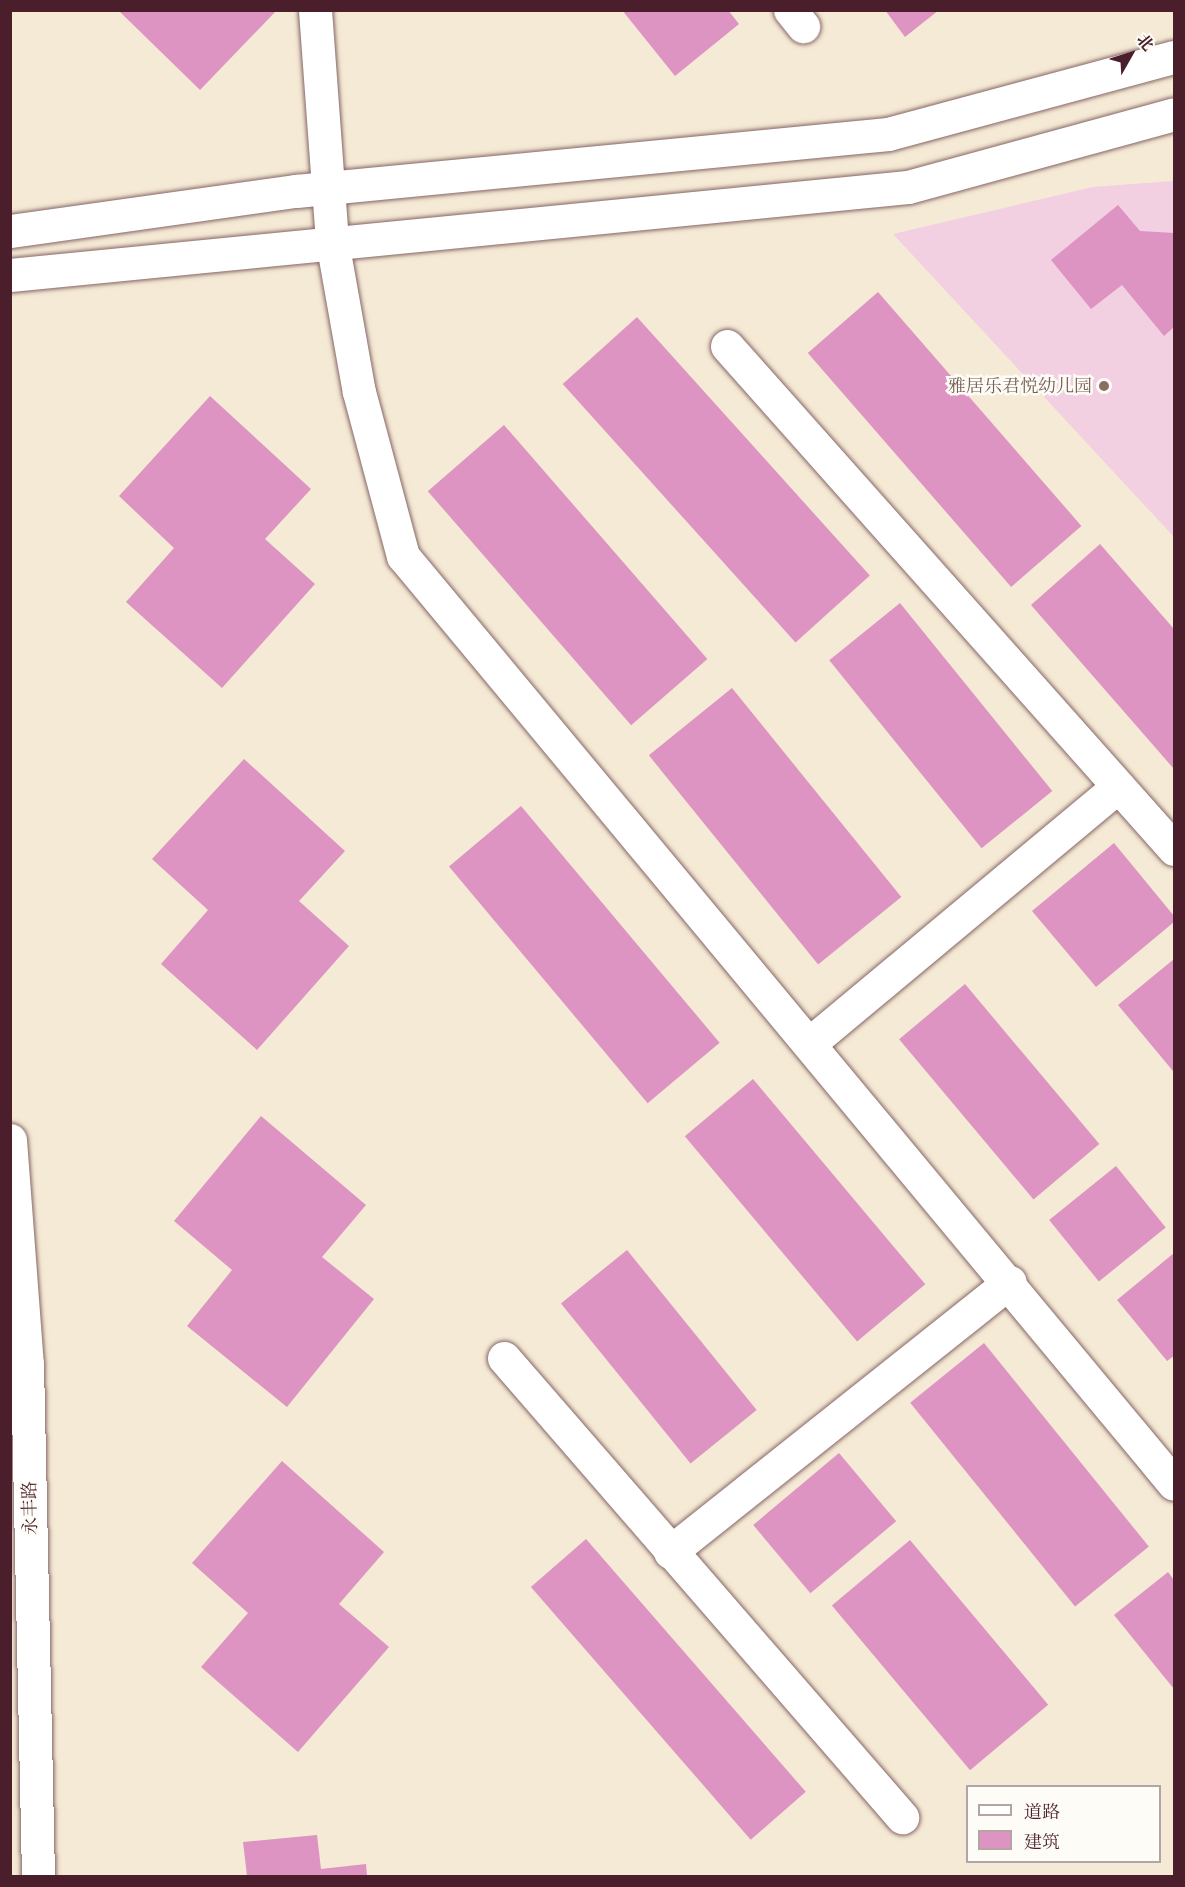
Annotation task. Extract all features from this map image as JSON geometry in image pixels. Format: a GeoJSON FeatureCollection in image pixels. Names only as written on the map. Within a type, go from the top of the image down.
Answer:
{"type":"FeatureCollection","features":[{"type":"Feature","properties":{"kind":"street"},"geometry":{"type":"LineString","coordinates":[[315,10],[332,241],[359,392],[403,556],[1010,1282],[1174,1484]]}},
{"type":"Feature","properties":{"kind":"street"},"geometry":{"type":"LineString","coordinates":[[10,231],[327,188],[888,134],[1174,57]]}},
{"type":"Feature","properties":{"kind":"street"},"geometry":{"type":"LineString","coordinates":[[10,275],[332,241],[908,187],[1174,114]]}},
{"type":"Feature","properties":{"kind":"street"},"geometry":{"type":"LineString","coordinates":[[727,346],[1174,849]]}},
{"type":"Feature","properties":{"kind":"street"},"geometry":{"type":"LineString","coordinates":[[810,1043],[1118,786]]}},
{"type":"Feature","properties":{"kind":"street","name":"永丰路"},"geometry":{"type":"LineString","coordinates":[[10,1140],[27,1364],[38,1876]]}},
{"type":"Feature","properties":{"kind":"street"},"geometry":{"type":"LineString","coordinates":[[670,1552],[1010,1282]]}},
{"type":"Feature","properties":{"kind":"street"},"geometry":{"type":"LineString","coordinates":[[504,1358],[902,1817]]}},
{"type":"Feature","properties":{"kind":"shaded area","name":"雅居乐君悦幼儿园"},"geometry":{"type":"Polygon","coordinates":[[[1174,181],[1174,537],[893,234],[1093,187],[1174,181]]]}},
{"type":"Feature","properties":{"kind":"building"},"geometry":{"type":"Polygon","coordinates":[[[118,10],[277,10],[200,90],[118,10]]]}},
{"type":"Feature","properties":{"kind":"building"},"geometry":{"type":"Polygon","coordinates":[[[622,10],[728,10],[739,24],[675,76],[622,10]]]}},
{"type":"Feature","properties":{"kind":"building"},"geometry":{"type":"Polygon","coordinates":[[[885,10],[939,10],[905,37],[885,10]]]}},
{"type":"Feature","properties":{"kind":"building"},"geometry":{"type":"Polygon","coordinates":[[[1118,205],[1140,231],[1174,233],[1174,327],[1164,336],[1122,285],[1091,309],[1051,260],[1118,205]]]}},
{"type":"Feature","properties":{"kind":"building"},"geometry":{"type":"Polygon","coordinates":[[[878,292],[1081,526],[1011,587],[808,353],[878,292]]]}},
{"type":"Feature","properties":{"kind":"building"},"geometry":{"type":"Polygon","coordinates":[[[637,317],[870,576],[796,643],[563,384],[637,317]]]}},
{"type":"Feature","properties":{"kind":"building"},"geometry":{"type":"Polygon","coordinates":[[[210,396],[311,489],[265,539],[315,584],[222,688],[126,602],[174,548],[119,496],[210,396]]]}},
{"type":"Feature","properties":{"kind":"building"},"geometry":{"type":"Polygon","coordinates":[[[504,425],[707,659],[631,725],[428,491],[504,425]]]}},
{"type":"Feature","properties":{"kind":"building"},"geometry":{"type":"Polygon","coordinates":[[[1100,544],[1174,629],[1174,769],[1031,605],[1100,544]]]}},
{"type":"Feature","properties":{"kind":"building"},"geometry":{"type":"Polygon","coordinates":[[[900,603],[1052,791],[982,848],[829,660],[900,603]]]}},
{"type":"Feature","properties":{"kind":"building"},"geometry":{"type":"Polygon","coordinates":[[[732,688],[901,897],[818,964],[649,755],[732,688]]]}},
{"type":"Feature","properties":{"kind":"building"},"geometry":{"type":"Polygon","coordinates":[[[244,759],[345,851],[299,901],[349,946],[257,1050],[161,964],[208,910],[152,859],[244,759]]]}},
{"type":"Feature","properties":{"kind":"building"},"geometry":{"type":"Polygon","coordinates":[[[521,806],[720,1043],[648,1103],[449,866],[521,806]]]}},
{"type":"Feature","properties":{"kind":"building"},"geometry":{"type":"Polygon","coordinates":[[[1114,843],[1174,916],[1174,922],[1096,987],[1032,911],[1114,843]]]}},
{"type":"Feature","properties":{"kind":"building"},"geometry":{"type":"Polygon","coordinates":[[[1174,959],[1174,1070],[1173,1071],[1118,1005],[1174,959]]]}},
{"type":"Feature","properties":{"kind":"building"},"geometry":{"type":"Polygon","coordinates":[[[965,984],[1099,1144],[1033,1199],[899,1039],[965,984]]]}},
{"type":"Feature","properties":{"kind":"building"},"geometry":{"type":"Polygon","coordinates":[[[753,1079],[925,1284],[857,1342],[685,1136],[753,1079]]]}},
{"type":"Feature","properties":{"kind":"building"},"geometry":{"type":"Polygon","coordinates":[[[261,1116],[366,1205],[322,1257],[374,1299],[287,1407],[187,1326],[232,1270],[174,1221],[261,1116]]]}},
{"type":"Feature","properties":{"kind":"building"},"geometry":{"type":"Polygon","coordinates":[[[1116,1166],[1166,1227],[1099,1282],[1049,1220],[1116,1166]]]}},
{"type":"Feature","properties":{"kind":"building"},"geometry":{"type":"Polygon","coordinates":[[[627,1250],[757,1410],[691,1464],[561,1303],[627,1250]]]}},
{"type":"Feature","properties":{"kind":"building"},"geometry":{"type":"Polygon","coordinates":[[[1174,1253],[1174,1356],[1167,1361],[1117,1300],[1174,1253]]]}},
{"type":"Feature","properties":{"kind":"building"},"geometry":{"type":"Polygon","coordinates":[[[984,1343],[1149,1547],[1075,1606],[910,1403],[984,1343]]]}},
{"type":"Feature","properties":{"kind":"building"},"geometry":{"type":"Polygon","coordinates":[[[839,1453],[896,1521],[810,1593],[753,1525],[839,1453]]]}},
{"type":"Feature","properties":{"kind":"building"},"geometry":{"type":"Polygon","coordinates":[[[282,1461],[384,1552],[339,1604],[389,1647],[298,1752],[201,1667],[248,1613],[192,1563],[282,1461]]]}},
{"type":"Feature","properties":{"kind":"building"},"geometry":{"type":"Polygon","coordinates":[[[586,1539],[806,1792],[751,1840],[531,1587],[586,1539]]]}},
{"type":"Feature","properties":{"kind":"building"},"geometry":{"type":"Polygon","coordinates":[[[910,1540],[1048,1705],[970,1770],[832,1606],[910,1540]]]}},
{"type":"Feature","properties":{"kind":"building"},"geometry":{"type":"Polygon","coordinates":[[[1168,1572],[1174,1580],[1174,1689],[1114,1615],[1168,1572]]]}},
{"type":"Feature","properties":{"kind":"building"},"geometry":{"type":"Polygon","coordinates":[[[317,1835],[321,1869],[366,1864],[367,1876],[247,1876],[243,1842],[317,1835]]]}},
{"type":"Feature","properties":{"kind":"place","name":"雅居乐君悦幼儿园"},"geometry":{"type":"Point","coordinates":[1104,386]}}]}
